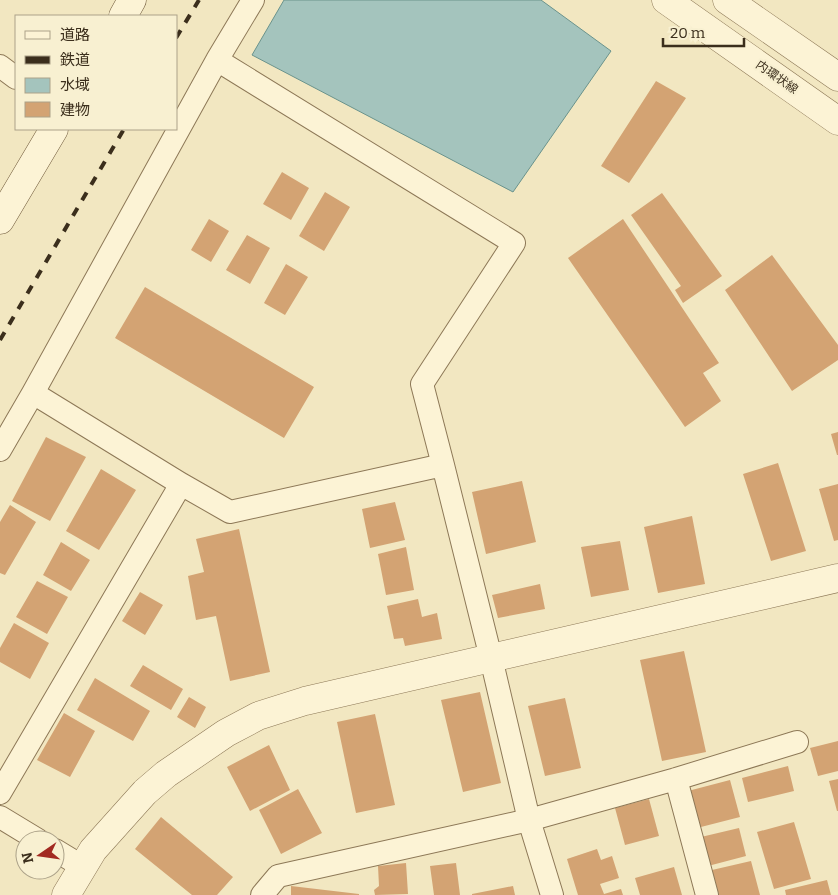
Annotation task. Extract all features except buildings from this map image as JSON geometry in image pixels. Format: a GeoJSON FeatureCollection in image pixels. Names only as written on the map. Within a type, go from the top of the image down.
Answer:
{"type":"FeatureCollection","features":[{"type":"Feature","properties":{"kind":"street"},"geometry":{"type":"LineString","coordinates":[[123,15],[132,0]]}},
{"type":"Feature","properties":{"kind":"street"},"geometry":{"type":"LineString","coordinates":[[0,450],[252,0]]}},
{"type":"Feature","properties":{"kind":"street","name":"内環状線"},"geometry":{"type":"LineString","coordinates":[[666,0],[838,121]]}},
{"type":"Feature","properties":{"kind":"street"},"geometry":{"type":"LineString","coordinates":[[732,3],[838,77]]}},
{"type":"Feature","properties":{"kind":"street"},"geometry":{"type":"LineString","coordinates":[[217,60],[514,243],[422,384],[491,658],[529,820],[552,895]]}},
{"type":"Feature","properties":{"kind":"street"},"geometry":{"type":"LineString","coordinates":[[0,66],[15,77]]}},
{"type":"Feature","properties":{"kind":"street"},"geometry":{"type":"LineString","coordinates":[[0,220],[53,130]]}},
{"type":"Feature","properties":{"kind":"street"},"geometry":{"type":"LineString","coordinates":[[33,393],[230,512],[443,465]]}},
{"type":"Feature","properties":{"kind":"street"},"geometry":{"type":"LineString","coordinates":[[0,793],[181,484]]}},
{"type":"Feature","properties":{"kind":"street"},"geometry":{"type":"LineString","coordinates":[[66,895],[93,850],[145,792],[166,774],[226,733],[258,716],[305,701],[838,578]]}},
{"type":"Feature","properties":{"kind":"street"},"geometry":{"type":"LineString","coordinates":[[262,895],[278,876],[529,820],[676,779],[797,742]]}},
{"type":"Feature","properties":{"kind":"street"},"geometry":{"type":"LineString","coordinates":[[676,779],[707,895]]}},
{"type":"Feature","properties":{"kind":"street"},"geometry":{"type":"LineString","coordinates":[[0,817],[21,830]]}},
{"type":"Feature","properties":{"kind":"street"},"geometry":{"type":"LineString","coordinates":[[65,856],[83,867]]}},
{"type":"Feature","properties":{"kind":"water"},"geometry":{"type":"Polygon","coordinates":[[[284,0],[541,0],[611,51],[513,192],[252,55],[284,0]]]}},
{"type":"Feature","properties":{"kind":"railway"},"geometry":{"type":"LineString","coordinates":[[178,35],[199,0]]}},
{"type":"Feature","properties":{"kind":"railway"},"geometry":{"type":"LineString","coordinates":[[0,340],[123,130]]}}]}
